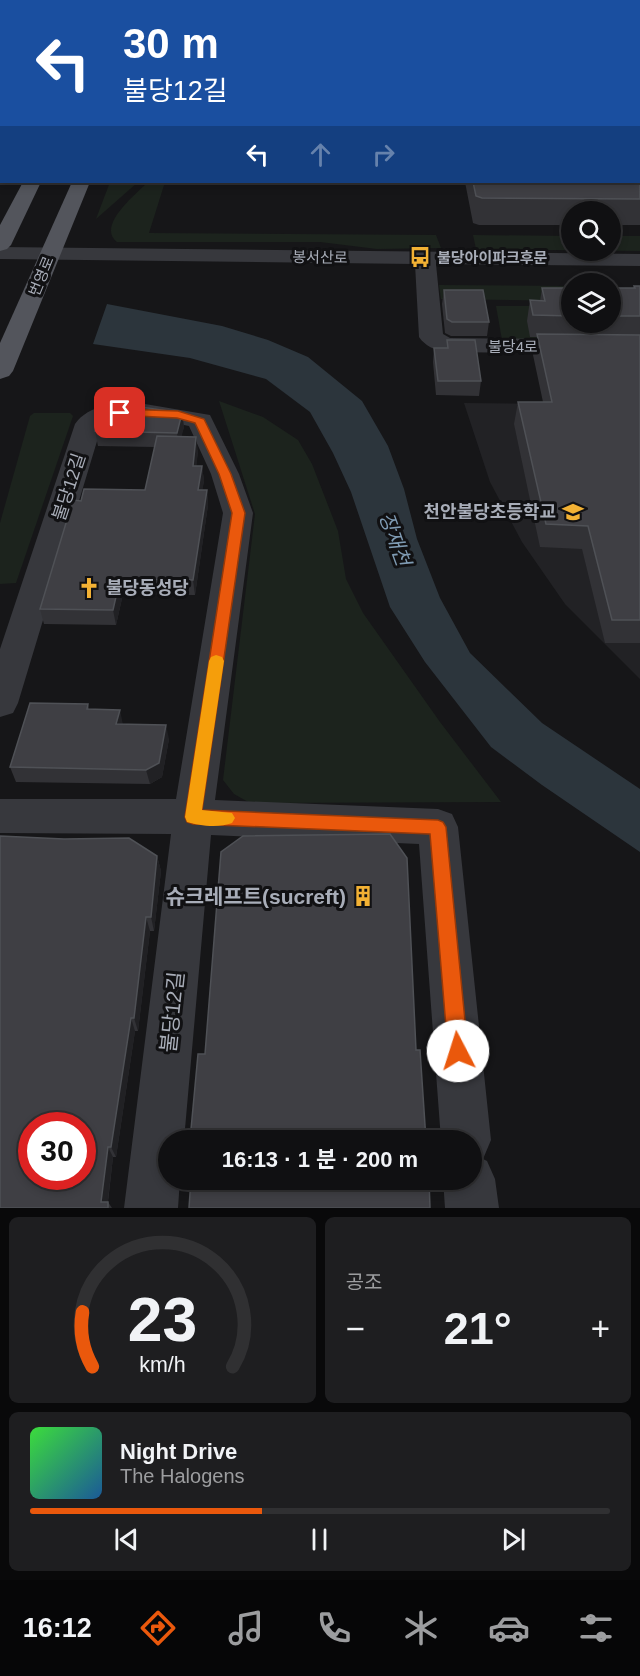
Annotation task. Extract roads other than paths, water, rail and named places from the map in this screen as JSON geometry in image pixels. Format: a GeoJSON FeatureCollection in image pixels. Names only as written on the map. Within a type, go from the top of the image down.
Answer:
{"type":"FeatureCollection","features":[{"type":"Feature","properties":{"kind":"main road"},"geometry":{"type":"LineString","coordinates":[[0,244],[31,183]]}},
{"type":"Feature","properties":{"kind":"main road","name":"번영로"},"geometry":{"type":"LineString","coordinates":[[0,371],[81,183]]}},
{"type":"Feature","properties":{"kind":"street","name":"봉서산로"},"geometry":{"type":"LineString","coordinates":[[0,253],[47,262],[426,266],[640,275]]}},
{"type":"Feature","properties":{"kind":"street","name":"봉서산로"},"geometry":{"type":"LineString","coordinates":[[426,266],[640,260]]}},
{"type":"Feature","properties":{"kind":"street"},"geometry":{"type":"LineString","coordinates":[[0,269],[47,262]]}},
{"type":"Feature","properties":{"kind":"street","name":"불당4로"},"geometry":{"type":"LineString","coordinates":[[426,266],[431,337],[445,345],[640,347]]}},
{"type":"Feature","properties":{"kind":"street","name":"불당12길"},"geometry":{"type":"LineString","coordinates":[[0,703],[89,424],[106,414],[134,412],[178,415],[200,421],[225,474],[238,513],[193,817],[152,1208]]}},
{"type":"Feature","properties":{"kind":"street"},"geometry":{"type":"LineString","coordinates":[[0,816],[193,817],[438,827],[465,1130]]}},
{"type":"Feature","properties":{"kind":"street"},"geometry":{"type":"LineString","coordinates":[[470,1190],[472,1208]]}},
{"type":"Feature","properties":{"kind":"water","name":"장재천"},"geometry":{"type":"Polygon","coordinates":[[[107,304],[222,326],[268,340],[308,357],[362,401],[388,446],[404,489],[417,539],[440,598],[470,653],[542,723],[640,789],[640,852],[491,747],[425,662],[390,607],[351,492],[310,412],[266,379],[190,358],[93,344],[107,304]]]}},
{"type":"Feature","properties":{"kind":"place","name":"불당아이파크후문"},"geometry":{"type":"Point","coordinates":[420,257]}},
{"type":"Feature","properties":{"kind":"place","name":"천안불당초등학교"},"geometry":{"type":"Point","coordinates":[573,512]}},
{"type":"Feature","properties":{"kind":"place","name":"불당동성당"},"geometry":{"type":"Point","coordinates":[89,588]}},
{"type":"Feature","properties":{"kind":"place","name":"슈크레프트(sucreft)"},"geometry":{"type":"Point","coordinates":[363,896]}}]}
